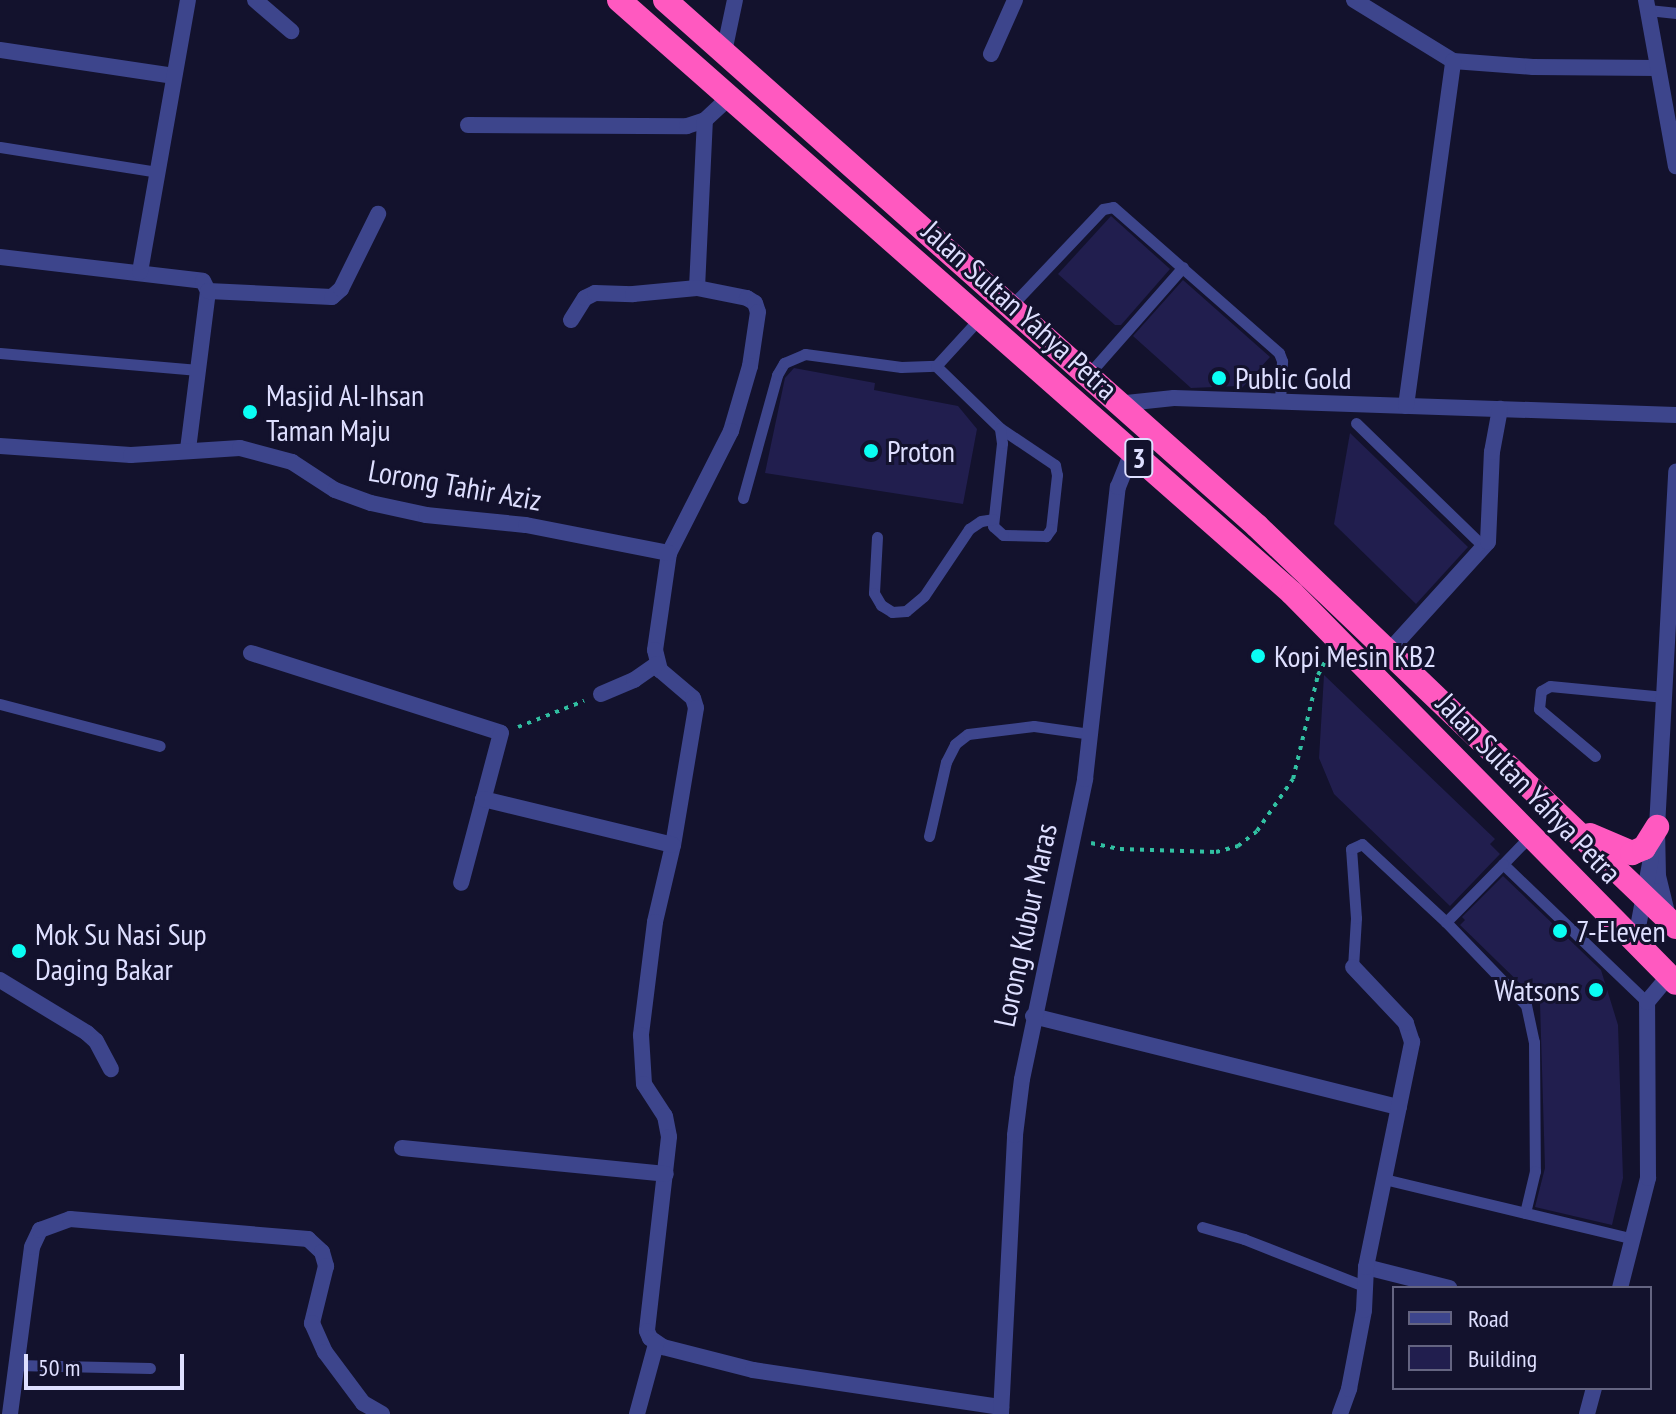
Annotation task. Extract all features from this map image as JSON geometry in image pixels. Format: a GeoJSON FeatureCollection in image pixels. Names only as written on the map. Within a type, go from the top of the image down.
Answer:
{"type":"FeatureCollection","features":[{"type":"Feature","properties":{"kind":"highway","name":"Jalan Sultan Yahya Petra"},"geometry":{"type":"LineString","coordinates":[[619,0],[981,318],[1338,638],[1672,980]]}},
{"type":"Feature","properties":{"kind":"highway","name":"Jalan Sultan Yahya Petra"},"geometry":{"type":"LineString","coordinates":[[665,0],[1257,526],[1672,924]]}},
{"type":"Feature","properties":{"kind":"highway"},"geometry":{"type":"LineString","coordinates":[[1570,826],[1632,853],[1644,848],[1657,827]]}},
{"type":"Feature","properties":{"kind":"street"},"geometry":{"type":"LineString","coordinates":[[140,272],[188,0]]}},
{"type":"Feature","properties":{"kind":"street"},"geometry":{"type":"LineString","coordinates":[[255,0],[291,31]]}},
{"type":"Feature","properties":{"kind":"street"},"geometry":{"type":"LineString","coordinates":[[724,52],[735,0]]}},
{"type":"Feature","properties":{"kind":"street"},"geometry":{"type":"LineString","coordinates":[[991,54],[1015,0]]}},
{"type":"Feature","properties":{"kind":"street"},"geometry":{"type":"LineString","coordinates":[[1354,0],[1453,61],[1533,67],[1658,68]]}},
{"type":"Feature","properties":{"kind":"street"},"geometry":{"type":"LineString","coordinates":[[1647,5],[1676,166]]}},
{"type":"Feature","properties":{"kind":"street"},"geometry":{"type":"LineString","coordinates":[[0,50],[174,76]]}},
{"type":"Feature","properties":{"kind":"street"},"geometry":{"type":"LineString","coordinates":[[1406,406],[1453,61]]}},
{"type":"Feature","properties":{"kind":"street"},"geometry":{"type":"LineString","coordinates":[[468,125],[687,126],[705,120],[730,97]]}},
{"type":"Feature","properties":{"kind":"street"},"geometry":{"type":"LineString","coordinates":[[697,288],[705,120]]}},
{"type":"Feature","properties":{"kind":"street"},"geometry":{"type":"LineString","coordinates":[[208,291],[332,297],[341,289],[378,214]]}},
{"type":"Feature","properties":{"kind":"street"},"geometry":{"type":"LineString","coordinates":[[0,257],[199,279],[208,291],[188,450]]}},
{"type":"Feature","properties":{"kind":"street"},"geometry":{"type":"LineString","coordinates":[[571,320],[585,298],[595,293],[633,294],[697,288],[747,298],[755,303],[758,312],[750,366],[731,431],[669,553],[655,650],[657,664],[663,674],[696,703],[673,845],[655,922],[641,1035],[644,1084],[665,1116],[669,1137],[646,1323],[650,1338],[656,1344],[753,1370],[1001,1411]]}},
{"type":"Feature","properties":{"kind":"street"},"geometry":{"type":"LineString","coordinates":[[1117,404],[1174,398],[1676,415]]}},
{"type":"Feature","properties":{"kind":"street"},"geometry":{"type":"LineString","coordinates":[[1389,651],[1484,547],[1489,535],[1492,452],[1500,409]]}},
{"type":"Feature","properties":{"kind":"street","name":"Lorong Tahir Aziz"},"geometry":{"type":"LineString","coordinates":[[0,446],[131,455],[240,448],[292,462],[335,490],[371,503],[426,515],[526,525],[669,553]]}},
{"type":"Feature","properties":{"kind":"street","name":"Lorong Kubur Maras"},"geometry":{"type":"LineString","coordinates":[[1001,1411],[1015,1135],[1033,1016],[1072,840],[1091,734],[1118,487],[1132,452]]}},
{"type":"Feature","properties":{"kind":"street"},"geometry":{"type":"LineString","coordinates":[[1635,943],[1657,827],[1669,740],[1676,472]]}},
{"type":"Feature","properties":{"kind":"street"},"geometry":{"type":"LineString","coordinates":[[251,653],[501,733],[461,883]]}},
{"type":"Feature","properties":{"kind":"street"},"geometry":{"type":"LineString","coordinates":[[601,694],[634,680],[657,664]]}},
{"type":"Feature","properties":{"kind":"street"},"geometry":{"type":"LineString","coordinates":[[483,799],[673,845]]}},
{"type":"Feature","properties":{"kind":"street"},"geometry":{"type":"LineString","coordinates":[[1657,827],[1658,876],[1672,924]]}},
{"type":"Feature","properties":{"kind":"street"},"geometry":{"type":"LineString","coordinates":[[1340,1414],[1349,1389],[1364,1310],[1366,1267],[1411,1048],[1410,1028],[1353,967]]}},
{"type":"Feature","properties":{"kind":"street"},"geometry":{"type":"LineString","coordinates":[[0,980],[87,1033],[96,1041],[111,1069]]}},
{"type":"Feature","properties":{"kind":"street"},"geometry":{"type":"LineString","coordinates":[[1621,1286],[1648,1178],[1647,1002],[1672,980]]}},
{"type":"Feature","properties":{"kind":"street"},"geometry":{"type":"LineString","coordinates":[[1033,1016],[1399,1107]]}},
{"type":"Feature","properties":{"kind":"street"},"geometry":{"type":"LineString","coordinates":[[402,1148],[666,1174]]}},
{"type":"Feature","properties":{"kind":"street"},"geometry":{"type":"LineString","coordinates":[[10,1414],[32,1247],[40,1230],[52,1223],[70,1219],[308,1239],[322,1252],[326,1266],[312,1323],[325,1352],[363,1403],[382,1414]]}},
{"type":"Feature","properties":{"kind":"street"},"geometry":{"type":"LineString","coordinates":[[1366,1267],[1441,1286]]}},
{"type":"Feature","properties":{"kind":"street"},"geometry":{"type":"LineString","coordinates":[[637,1414],[656,1344]]}},
{"type":"Feature","properties":{"kind":"street"},"geometry":{"type":"LineString","coordinates":[[1587,1414],[1593,1390]]}},
{"type":"Feature","properties":{"kind":"lane"},"geometry":{"type":"LineString","coordinates":[[1647,5],[1676,13]]}},
{"type":"Feature","properties":{"kind":"lane"},"geometry":{"type":"LineString","coordinates":[[0,147],[157,172]]}},
{"type":"Feature","properties":{"kind":"lane"},"geometry":{"type":"LineString","coordinates":[[1010,307],[1106,207],[1117,208],[1279,353],[1282,361],[1280,402]]}},
{"type":"Feature","properties":{"kind":"lane"},"geometry":{"type":"LineString","coordinates":[[1086,376],[1183,267]]}},
{"type":"Feature","properties":{"kind":"lane"},"geometry":{"type":"LineString","coordinates":[[743,498],[777,375],[793,357],[805,354],[901,367],[936,366],[981,318]]}},
{"type":"Feature","properties":{"kind":"lane"},"geometry":{"type":"LineString","coordinates":[[0,353],[198,370]]}},
{"type":"Feature","properties":{"kind":"lane"},"geometry":{"type":"LineString","coordinates":[[936,366],[1000,428],[1049,458],[1057,475],[1051,529],[1046,536],[1003,535],[993,526],[1002,443],[1000,428]]}},
{"type":"Feature","properties":{"kind":"lane"},"geometry":{"type":"LineString","coordinates":[[1356,423],[1484,547]]}},
{"type":"Feature","properties":{"kind":"lane"},"geometry":{"type":"LineString","coordinates":[[877,537],[874,593],[881,605],[892,612],[906,611],[924,596],[969,529],[981,521],[993,519]]}},
{"type":"Feature","properties":{"kind":"lane"},"geometry":{"type":"LineString","coordinates":[[1595,756],[1539,709],[1541,691],[1550,686],[1668,702]]}},
{"type":"Feature","properties":{"kind":"lane"},"geometry":{"type":"LineString","coordinates":[[0,704],[160,746]]}},
{"type":"Feature","properties":{"kind":"lane"},"geometry":{"type":"LineString","coordinates":[[929,836],[946,762],[955,744],[968,734],[1034,726],[1091,734]]}},
{"type":"Feature","properties":{"kind":"lane"},"geometry":{"type":"LineString","coordinates":[[1446,922],[1530,836]]}},
{"type":"Feature","properties":{"kind":"lane"},"geometry":{"type":"LineString","coordinates":[[1353,967],[1356,918],[1351,854],[1356,843],[1367,846],[1526,1005],[1531,1022],[1535,1171],[1525,1213]]}},
{"type":"Feature","properties":{"kind":"lane"},"geometry":{"type":"LineString","coordinates":[[1503,864],[1647,1002]]}},
{"type":"Feature","properties":{"kind":"lane"},"geometry":{"type":"LineString","coordinates":[[1384,1179],[1633,1239]]}},
{"type":"Feature","properties":{"kind":"lane"},"geometry":{"type":"LineString","coordinates":[[1202,1227],[1244,1239],[1364,1286]]}},
{"type":"Feature","properties":{"kind":"lane"},"geometry":{"type":"LineString","coordinates":[[15,1365],[150,1368]]}},
{"type":"Feature","properties":{"kind":"path"},"geometry":{"type":"LineString","coordinates":[[1072,840],[1120,849],[1216,852],[1238,846],[1257,831],[1293,779],[1318,675],[1338,638]]}},
{"type":"Feature","properties":{"kind":"path"},"geometry":{"type":"LineString","coordinates":[[501,733],[601,694]]}},
{"type":"Feature","properties":{"kind":"building"},"geometry":{"type":"Polygon","coordinates":[[[1111,216],[1170,269],[1121,325],[1115,325],[1058,274],[1111,216]]]}},
{"type":"Feature","properties":{"kind":"building"},"geometry":{"type":"Polygon","coordinates":[[[1183,280],[1270,357],[1241,389],[1238,386],[1191,388],[1133,336],[1183,280]]]}},
{"type":"Feature","properties":{"kind":"building","name":"Proton"},"geometry":{"type":"Polygon","coordinates":[[[794,368],[875,383],[874,390],[958,406],[977,429],[963,504],[765,473],[785,378],[794,368]]]}},
{"type":"Feature","properties":{"kind":"building"},"geometry":{"type":"Polygon","coordinates":[[[1350,433],[1468,547],[1416,604],[1334,524],[1350,433]]]}},
{"type":"Feature","properties":{"kind":"building"},"geometry":{"type":"Polygon","coordinates":[[[1324,675],[1495,839],[1490,844],[1500,854],[1450,906],[1334,794],[1319,758],[1324,675]]]}},
{"type":"Feature","properties":{"kind":"building"},"geometry":{"type":"Polygon","coordinates":[[[1503,876],[1601,970],[1618,1025],[1623,1178],[1612,1225],[1535,1207],[1545,1168],[1540,1003],[1460,925],[1465,920],[1462,917],[1503,876]]]}},
{"type":"Feature","properties":{"kind":"place","name":"Public Gold"},"geometry":{"type":"Point","coordinates":[1219,378]}},
{"type":"Feature","properties":{"kind":"place","name":"Masjid Al-Ihsan Taman Maju"},"geometry":{"type":"Point","coordinates":[250,412]}},
{"type":"Feature","properties":{"kind":"place","name":"Proton"},"geometry":{"type":"Point","coordinates":[871,451]}},
{"type":"Feature","properties":{"kind":"place","name":"Kopi Mesin KB2"},"geometry":{"type":"Point","coordinates":[1258,656]}},
{"type":"Feature","properties":{"kind":"place","name":"7-Eleven"},"geometry":{"type":"Point","coordinates":[1560,931]}},
{"type":"Feature","properties":{"kind":"place","name":"Mok Su Nasi Sup Daging Bakar"},"geometry":{"type":"Point","coordinates":[19,951]}},
{"type":"Feature","properties":{"kind":"place","name":"Watsons"},"geometry":{"type":"Point","coordinates":[1596,990]}}]}
